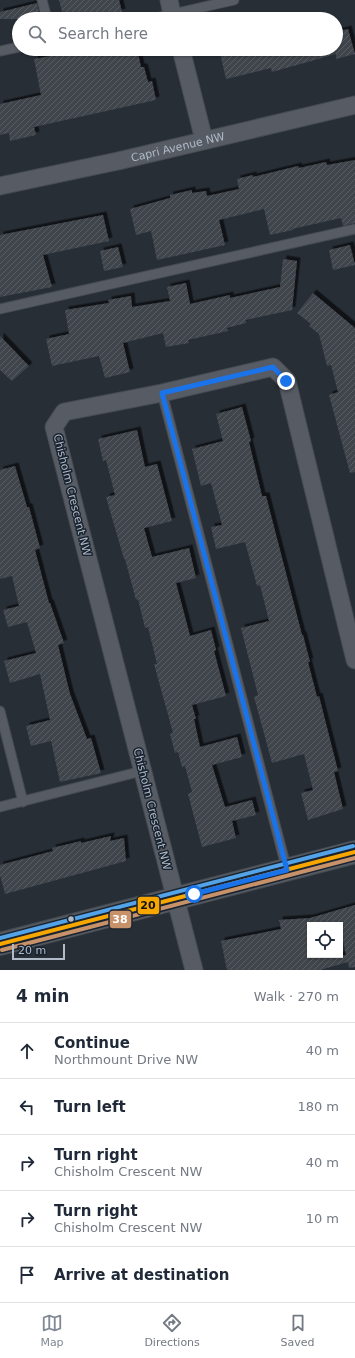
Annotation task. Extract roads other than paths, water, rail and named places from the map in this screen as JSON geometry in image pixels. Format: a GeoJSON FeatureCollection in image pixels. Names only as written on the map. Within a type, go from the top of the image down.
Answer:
{"type":"FeatureCollection","features":[{"type":"Feature","properties":{"kind":"street"},"geometry":{"type":"LineString","coordinates":[[183,56],[204,140]]}},
{"type":"Feature","properties":{"kind":"street","name":"Capri Avenue NW"},"geometry":{"type":"LineString","coordinates":[[0,186],[118,161],[355,105]]}},
{"type":"Feature","properties":{"kind":"street","name":"Chisholm Crescent NW"},"geometry":{"type":"LineString","coordinates":[[194,970],[54,426],[64,412],[162,393],[273,367],[286,381],[355,660]]}},
{"type":"Feature","properties":{"kind":"street"},"geometry":{"type":"LineString","coordinates":[[0,944],[355,852]]}},
{"type":"Feature","properties":{"kind":"lane"},"geometry":{"type":"LineString","coordinates":[[42,0],[45,12]]}},
{"type":"Feature","properties":{"kind":"lane"},"geometry":{"type":"LineString","coordinates":[[171,11],[234,0]]}},
{"type":"Feature","properties":{"kind":"lane"},"geometry":{"type":"LineString","coordinates":[[0,51],[12,48]]}},
{"type":"Feature","properties":{"kind":"lane"},"geometry":{"type":"LineString","coordinates":[[0,309],[355,229]]}},
{"type":"Feature","properties":{"kind":"lane"},"geometry":{"type":"LineString","coordinates":[[162,393],[287,870]]}},
{"type":"Feature","properties":{"kind":"lane"},"geometry":{"type":"LineString","coordinates":[[0,711],[23,802]]}},
{"type":"Feature","properties":{"kind":"lane"},"geometry":{"type":"LineString","coordinates":[[0,807],[142,771]]}}]}
